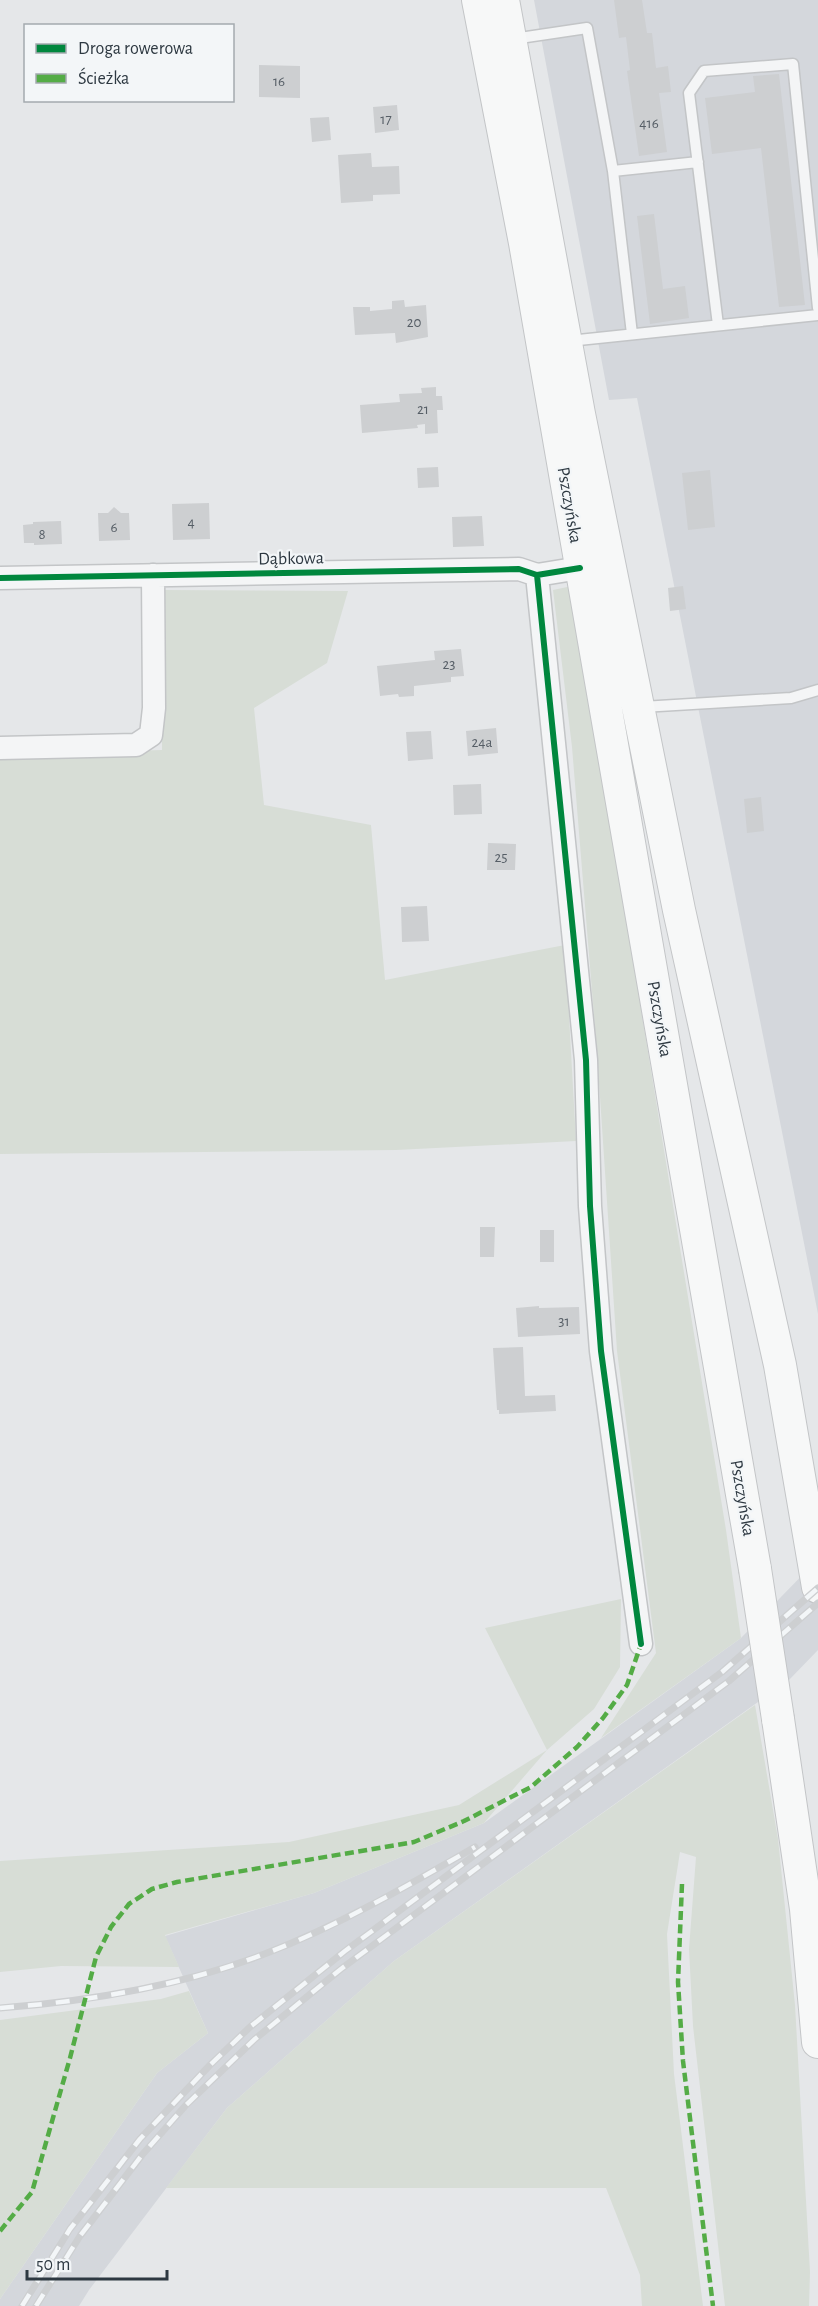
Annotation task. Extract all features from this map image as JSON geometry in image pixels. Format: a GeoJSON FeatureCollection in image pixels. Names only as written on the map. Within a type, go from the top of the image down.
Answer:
{"type":"FeatureCollection","features":[{"type":"Feature","properties":{"kind":"main road","name":"Pszczyńska"},"geometry":{"type":"LineString","coordinates":[[478,0],[525,243],[580,568],[679,910],[780,1365],[818,1587]]}},
{"type":"Feature","properties":{"kind":"main road","name":"Pszczyńska"},"geometry":{"type":"LineString","coordinates":[[503,0],[566,341],[689,1179],[756,1569],[806,1909],[818,2042]]}},
{"type":"Feature","properties":{"kind":"street","name":"Dąbkowa"},"geometry":{"type":"LineString","coordinates":[[0,578],[519,569],[537,575],[580,568]]}},
{"type":"Feature","properties":{"kind":"street"},"geometry":{"type":"LineString","coordinates":[[0,748],[136,745],[151,735],[154,708],[153,575]]}},
{"type":"Feature","properties":{"kind":"street"},"geometry":{"type":"LineString","coordinates":[[537,575],[586,1060],[590,1206],[601,1351],[641,1644]]}},
{"type":"Feature","properties":{"kind":"lane"},"geometry":{"type":"LineString","coordinates":[[511,40],[587,28],[613,171],[632,334]]}},
{"type":"Feature","properties":{"kind":"lane"},"geometry":{"type":"LineString","coordinates":[[718,325],[689,93],[704,71],[793,64],[818,308]]}},
{"type":"Feature","properties":{"kind":"lane"},"geometry":{"type":"LineString","coordinates":[[613,171],[698,162]]}},
{"type":"Feature","properties":{"kind":"lane"},"geometry":{"type":"LineString","coordinates":[[566,341],[818,315]]}},
{"type":"Feature","properties":{"kind":"lane"},"geometry":{"type":"LineString","coordinates":[[621,708],[792,698],[818,690]]}},
{"type":"Feature","properties":{"kind":"shaded area"},"geometry":{"type":"Polygon","coordinates":[[[534,0],[818,0],[818,1314],[637,398],[609,400],[534,0]]]}},
{"type":"Feature","properties":{"kind":"shaded area"},"geometry":{"type":"Polygon","coordinates":[[[572,586],[726,1530],[741,1638],[601,1738],[656,1653],[617,1351],[597,1052],[572,747],[553,590],[572,586]]]}},
{"type":"Feature","properties":{"kind":"shaded area"},"geometry":{"type":"Polygon","coordinates":[[[162,590],[348,591],[327,663],[254,708],[264,805],[371,825],[385,980],[565,945],[576,1141],[396,1150],[0,1154],[0,755],[162,750],[162,590]]]}},
{"type":"Feature","properties":{"kind":"shaded area"},"geometry":{"type":"Polygon","coordinates":[[[818,1559],[818,1650],[789,1680],[394,1961],[227,2108],[79,2306],[0,2306],[0,2299],[157,2073],[208,2033],[165,1936],[314,1893],[484,1823],[741,1638],[818,1559]]]}},
{"type":"Feature","properties":{"kind":"shaded area"},"geometry":{"type":"Polygon","coordinates":[[[621,1599],[620,1667],[594,1709],[547,1750],[485,1628],[621,1599]]]}},
{"type":"Feature","properties":{"kind":"shaded area"},"geometry":{"type":"Polygon","coordinates":[[[755,1705],[778,1839],[795,2005],[810,2272],[809,2306],[725,2306],[693,2026],[689,1949],[696,1857],[680,1852],[667,1934],[674,2074],[703,2306],[642,2306],[640,2275],[606,2188],[166,2188],[227,2108],[394,1961],[755,1705]]]}},
{"type":"Feature","properties":{"kind":"shaded area"},"geometry":{"type":"Polygon","coordinates":[[[547,1750],[484,1823],[314,1893],[165,1935],[179,1967],[61,1966],[0,1972],[0,1861],[289,1842],[459,1805],[547,1750]]]}},
{"type":"Feature","properties":{"kind":"shaded area"},"geometry":{"type":"Polygon","coordinates":[[[189,1991],[208,2033],[157,2073],[0,2299],[0,2020],[161,1999],[189,1991]]]}},
{"type":"Feature","properties":{"kind":"building"},"geometry":{"type":"Polygon","coordinates":[[[614,0],[642,0],[647,33],[652,33],[656,68],[668,66],[671,92],[659,93],[667,152],[639,156],[627,71],[630,70],[626,37],[619,38],[614,0]]]}},
{"type":"Feature","properties":{"kind":"building"},"geometry":{"type":"Polygon","coordinates":[[[259,65],[300,66],[300,98],[259,97],[259,65]]]}},
{"type":"Feature","properties":{"kind":"building"},"geometry":{"type":"Polygon","coordinates":[[[779,74],[805,305],[779,307],[761,148],[712,154],[705,98],[755,92],[753,76],[779,74]]]}},
{"type":"Feature","properties":{"kind":"building"},"geometry":{"type":"Polygon","coordinates":[[[397,105],[399,130],[375,133],[373,107],[397,105]]]}},
{"type":"Feature","properties":{"kind":"building"},"geometry":{"type":"Polygon","coordinates":[[[329,117],[331,140],[312,142],[310,118],[329,117]]]}},
{"type":"Feature","properties":{"kind":"building"},"geometry":{"type":"Polygon","coordinates":[[[371,153],[372,167],[399,166],[400,194],[373,195],[373,201],[341,203],[338,155],[371,153]]]}},
{"type":"Feature","properties":{"kind":"building"},"geometry":{"type":"Polygon","coordinates":[[[654,214],[663,289],[685,286],[689,318],[650,324],[637,216],[654,214]]]}},
{"type":"Feature","properties":{"kind":"building"},"geometry":{"type":"Polygon","coordinates":[[[404,300],[405,307],[426,305],[428,337],[396,343],[395,333],[355,335],[353,307],[370,307],[370,311],[392,309],[392,301],[404,300]]]}},
{"type":"Feature","properties":{"kind":"building"},"geometry":{"type":"Polygon","coordinates":[[[436,387],[436,396],[442,396],[443,410],[437,410],[438,433],[425,434],[425,424],[417,425],[418,428],[362,433],[360,405],[400,402],[399,394],[422,393],[421,388],[436,387]]]}},
{"type":"Feature","properties":{"kind":"building"},"geometry":{"type":"Polygon","coordinates":[[[438,467],[439,487],[418,488],[417,468],[438,467]]]}},
{"type":"Feature","properties":{"kind":"building"},"geometry":{"type":"Polygon","coordinates":[[[710,470],[715,527],[688,530],[682,473],[710,470]]]}},
{"type":"Feature","properties":{"kind":"building"},"geometry":{"type":"Polygon","coordinates":[[[209,503],[210,539],[173,540],[172,504],[209,503]]]}},
{"type":"Feature","properties":{"kind":"building"},"geometry":{"type":"Polygon","coordinates":[[[114,507],[121,513],[129,513],[130,540],[99,541],[98,513],[108,513],[114,507]]]}},
{"type":"Feature","properties":{"kind":"building"},"geometry":{"type":"Polygon","coordinates":[[[482,516],[484,546],[453,547],[452,517],[482,516]]]}},
{"type":"Feature","properties":{"kind":"building"},"geometry":{"type":"Polygon","coordinates":[[[61,521],[62,544],[24,543],[23,525],[33,524],[33,522],[61,521]]]}},
{"type":"Feature","properties":{"kind":"building"},"geometry":{"type":"Polygon","coordinates":[[[683,586],[686,609],[670,611],[668,588],[683,586]]]}},
{"type":"Feature","properties":{"kind":"building"},"geometry":{"type":"Polygon","coordinates":[[[461,649],[464,676],[451,677],[451,682],[414,686],[414,696],[399,697],[398,694],[380,696],[377,666],[435,660],[434,651],[461,649]]]}},
{"type":"Feature","properties":{"kind":"building"},"geometry":{"type":"Polygon","coordinates":[[[496,728],[498,753],[468,756],[466,731],[496,728]]]}},
{"type":"Feature","properties":{"kind":"building"},"geometry":{"type":"Polygon","coordinates":[[[431,731],[433,759],[408,761],[406,732],[431,731]]]}},
{"type":"Feature","properties":{"kind":"building"},"geometry":{"type":"Polygon","coordinates":[[[481,784],[482,814],[454,815],[453,785],[481,784]]]}},
{"type":"Feature","properties":{"kind":"building"},"geometry":{"type":"Polygon","coordinates":[[[761,797],[764,831],[747,833],[744,799],[761,797]]]}},
{"type":"Feature","properties":{"kind":"building"},"geometry":{"type":"Polygon","coordinates":[[[488,843],[516,844],[515,870],[487,870],[488,843]]]}},
{"type":"Feature","properties":{"kind":"building"},"geometry":{"type":"Polygon","coordinates":[[[427,906],[429,941],[402,942],[401,907],[427,906]]]}},
{"type":"Feature","properties":{"kind":"building"},"geometry":{"type":"Polygon","coordinates":[[[480,1227],[495,1227],[494,1257],[480,1257],[480,1227]]]}},
{"type":"Feature","properties":{"kind":"building"},"geometry":{"type":"Polygon","coordinates":[[[540,1230],[554,1230],[554,1262],[540,1262],[540,1230]]]}},
{"type":"Feature","properties":{"kind":"building"},"geometry":{"type":"Polygon","coordinates":[[[539,1306],[539,1308],[579,1307],[580,1334],[518,1337],[516,1308],[539,1306]]]}},
{"type":"Feature","properties":{"kind":"building"},"geometry":{"type":"Polygon","coordinates":[[[523,1347],[525,1396],[555,1395],[556,1411],[499,1414],[493,1348],[523,1347]]]}},
{"type":"Feature","properties":{"kind":"railway"},"geometry":{"type":"LineString","coordinates":[[22,2306],[70,2229],[140,2139],[210,2065],[250,2027],[345,1951],[722,1672],[818,1588]]}},
{"type":"Feature","properties":{"kind":"railway"},"geometry":{"type":"LineString","coordinates":[[36,2306],[80,2236],[142,2155],[186,2105],[255,2039],[341,1969],[729,1681],[818,1603]]}},
{"type":"Feature","properties":{"kind":"railway"},"geometry":{"type":"LineString","coordinates":[[0,2008],[68,2001],[136,1990],[235,1965],[294,1942],[347,1917],[475,1847]]}},
{"type":"Feature","properties":{"kind":"marked path"},"geometry":{"type":"LineString","coordinates":[[0,2231],[32,2192],[96,1957],[111,1927],[129,1904],[152,1889],[177,1882],[414,1842],[464,1821],[531,1787],[577,1747],[603,1718],[627,1685],[641,1644]]}},
{"type":"Feature","properties":{"kind":"marked path"},"geometry":{"type":"LineString","coordinates":[[682,1884],[678,1982],[683,2061],[713,2306]]}},
{"type":"Feature","properties":{"kind":"cycle path"},"geometry":{"type":"LineString","coordinates":[[0,578],[519,569],[537,575],[580,568]]}},
{"type":"Feature","properties":{"kind":"cycle path"},"geometry":{"type":"LineString","coordinates":[[537,575],[586,1060],[590,1206],[601,1351],[641,1644]]}}]}
